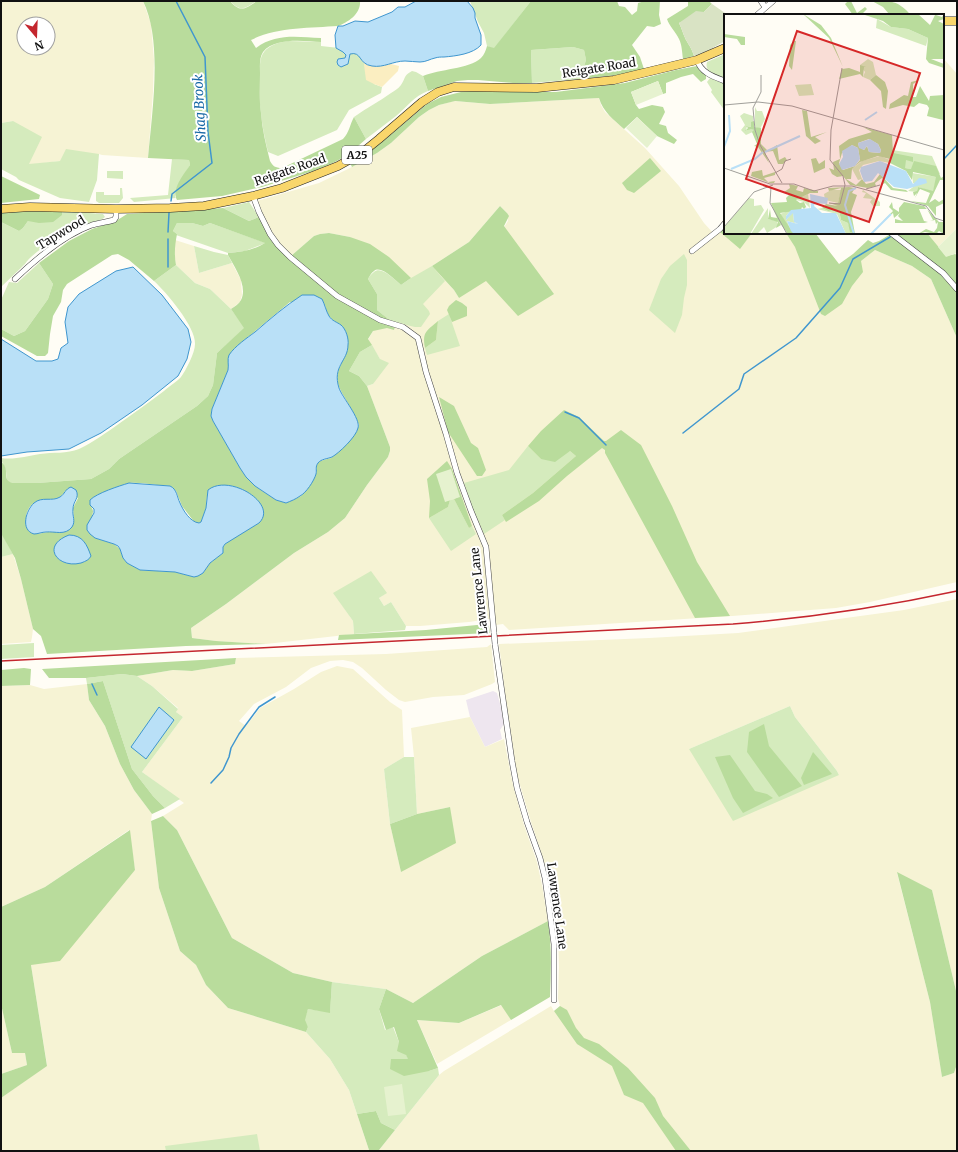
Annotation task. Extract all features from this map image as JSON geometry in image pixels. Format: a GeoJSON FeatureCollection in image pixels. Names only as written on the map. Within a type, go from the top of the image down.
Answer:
{"type":"FeatureCollection","features":[{"type":"Feature","properties":{"kind":"main road"},"geometry":{"type":"LineString","coordinates":[[944,21],[957,21]]}},
{"type":"Feature","properties":{"kind":"main road","name":"Reigate Road"},"geometry":{"type":"LineString","coordinates":[[1,209],[30,207],[116,209],[170,208],[204,206],[253,196],[282,188],[338,166],[363,152],[422,102],[438,92],[454,87],[525,88],[571,85],[617,79],[697,60],[724,48]]}},
{"type":"Feature","properties":{"kind":"street"},"geometry":{"type":"LineString","coordinates":[[761,1],[765,8]]}},
{"type":"Feature","properties":{"kind":"street"},"geometry":{"type":"LineString","coordinates":[[758,14],[773,1]]}},
{"type":"Feature","properties":{"kind":"street"},"geometry":{"type":"LineString","coordinates":[[697,60],[699,65],[707,73],[724,81]]}},
{"type":"Feature","properties":{"kind":"street","name":"Lawrence Lane"},"geometry":{"type":"LineString","coordinates":[[253,196],[270,234],[290,257],[336,296],[380,320],[403,327],[418,338],[426,372],[457,473],[486,547],[494,644],[512,760],[527,822],[540,858],[545,878],[554,944],[554,1000]]}},
{"type":"Feature","properties":{"kind":"street","name":"Tapwood"},"geometry":{"type":"LineString","coordinates":[[15,279],[45,253],[71,236],[92,225],[114,220],[116,217],[116,209]]}},
{"type":"Feature","properties":{"kind":"street"},"geometry":{"type":"LineString","coordinates":[[692,251],[724,224]]}},
{"type":"Feature","properties":{"kind":"street"},"geometry":{"type":"LineString","coordinates":[[892,234],[943,273],[957,289]]}},
{"type":"Feature","properties":{"kind":"shaded area"},"geometry":{"type":"Polygon","coordinates":[[[1,1],[143,1],[151,24],[154,60],[148,158],[99,154],[28,165],[13,121],[1,123],[1,1]]]}},
{"type":"Feature","properties":{"kind":"shaded area"},"geometry":{"type":"Polygon","coordinates":[[[944,59],[957,74],[957,228],[938,247],[928,234],[944,234],[944,59]]]}},
{"type":"Feature","properties":{"kind":"shaded area"},"geometry":{"type":"Polygon","coordinates":[[[599,98],[605,112],[645,148],[679,186],[704,223],[715,235],[720,232],[724,234],[816,234],[839,264],[861,261],[875,250],[912,266],[931,279],[957,338],[957,582],[870,602],[836,608],[509,630],[503,624],[496,625],[495,618],[469,622],[406,626],[391,602],[384,606],[379,598],[386,593],[334,593],[353,621],[354,634],[266,644],[192,638],[191,628],[226,604],[294,553],[328,532],[345,518],[388,457],[390,451],[390,447],[367,386],[373,384],[380,359],[368,340],[410,278],[350,237],[329,233],[314,236],[291,256],[271,233],[257,201],[319,183],[348,169],[377,153],[391,143],[419,117],[429,110],[439,105],[454,101],[490,104],[599,98]],[[500,206],[469,242],[432,266],[454,290],[459,298],[508,221],[507,213],[500,206]]]}},
{"type":"Feature","properties":{"kind":"shaded area"},"geometry":{"type":"Polygon","coordinates":[[[175,240],[194,246],[199,273],[232,263],[241,280],[242,295],[240,302],[231,309],[210,289],[195,283],[176,265],[175,240]]]}},
{"type":"Feature","properties":{"kind":"shaded area"},"geometry":{"type":"Polygon","coordinates":[[[13,554],[21,579],[33,629],[32,637],[31,642],[1,644],[1,557],[13,554]]]}},
{"type":"Feature","properties":{"kind":"shaded area"},"geometry":{"type":"Polygon","coordinates":[[[957,599],[957,995],[932,890],[897,873],[930,1002],[942,1077],[954,1073],[957,1064],[957,1151],[1,1151],[1,1098],[47,1065],[31,965],[135,870],[129,830],[45,887],[1,907],[1,686],[30,685],[44,689],[87,684],[89,700],[105,726],[120,764],[134,790],[152,814],[151,821],[159,888],[180,951],[196,965],[206,985],[228,1008],[306,1032],[330,1059],[349,1090],[369,1150],[379,1150],[439,1075],[444,1071],[551,1006],[554,1011],[560,1006],[558,999],[558,929],[551,889],[543,858],[517,775],[499,644],[738,633],[904,610],[957,599]],[[790,706],[689,749],[839,775],[795,717],[790,706]]]}},
{"type":"Feature","properties":{"kind":"shaded area"},"geometry":{"type":"Polygon","coordinates":[[[491,644],[495,682],[464,695],[433,697],[405,702],[399,700],[386,690],[362,668],[353,662],[343,660],[330,661],[311,668],[286,687],[254,704],[239,721],[246,726],[260,708],[321,672],[337,666],[353,669],[390,702],[402,710],[404,757],[384,769],[390,824],[401,872],[450,807],[417,814],[411,728],[470,717],[485,747],[504,739],[513,785],[524,825],[537,862],[548,921],[482,956],[413,1003],[386,989],[332,982],[293,973],[232,938],[177,830],[163,816],[184,803],[142,772],[183,717],[176,712],[178,708],[152,686],[137,676],[173,670],[192,671],[235,664],[236,658],[386,654],[487,647],[491,644]]]}},
{"type":"Feature","properties":{"kind":"shaded area"},"geometry":{"type":"Polygon","coordinates":[[[493,691],[497,693],[501,707],[504,724],[500,730],[502,739],[485,747],[470,717],[466,700],[493,691]]]}},
{"type":"Feature","properties":{"kind":"shaded area"},"geometry":{"type":"Polygon","coordinates":[[[1,1004],[12,1053],[25,1053],[27,1065],[1,1074],[1,1004]]]}},
{"type":"Feature","properties":{"kind":"shaded area"},"geometry":{"type":"Polygon","coordinates":[[[502,1005],[511,1020],[437,1064],[417,1020],[459,1023],[502,1005]]]}},
{"type":"Feature","properties":{"kind":"green space"},"geometry":{"type":"Polygon","coordinates":[[[143,1],[230,1],[237,7],[246,8],[257,1],[360,1],[360,6],[356,14],[350,20],[338,26],[282,30],[251,40],[256,48],[264,43],[279,38],[321,38],[321,42],[282,42],[268,47],[262,54],[260,62],[260,103],[264,137],[270,161],[273,165],[278,168],[282,168],[343,139],[347,134],[354,117],[366,139],[349,154],[335,162],[313,171],[262,187],[222,196],[177,200],[177,186],[190,165],[189,160],[148,158],[153,99],[154,56],[153,36],[149,17],[143,1]]]}},
{"type":"Feature","properties":{"kind":"green space"},"geometry":{"type":"Polygon","coordinates":[[[230,1],[257,1],[249,6],[240,8],[230,1]]]}},
{"type":"Feature","properties":{"kind":"green space"},"geometry":{"type":"Polygon","coordinates":[[[470,1],[531,1],[494,49],[487,46],[484,33],[470,1]]]}},
{"type":"Feature","properties":{"kind":"green space"},"geometry":{"type":"Polygon","coordinates":[[[531,1],[617,1],[619,6],[625,7],[632,15],[637,11],[638,3],[645,1],[660,1],[659,15],[661,24],[654,27],[647,26],[632,45],[640,57],[644,69],[617,75],[580,79],[586,60],[584,50],[573,47],[531,50],[532,83],[468,80],[457,81],[428,91],[423,76],[462,67],[476,62],[481,58],[487,46],[494,48],[531,1]]]}},
{"type":"Feature","properties":{"kind":"green space"},"geometry":{"type":"Polygon","coordinates":[[[688,1],[709,1],[712,4],[704,12],[679,23],[694,56],[683,59],[678,36],[667,19],[688,6],[688,1]]]}},
{"type":"Feature","properties":{"kind":"green space"},"geometry":{"type":"Polygon","coordinates":[[[848,1],[851,1],[857,13],[865,7],[867,9],[862,14],[852,14],[845,4],[848,1]]]}},
{"type":"Feature","properties":{"kind":"green space"},"geometry":{"type":"Polygon","coordinates":[[[872,1],[894,2],[902,6],[910,14],[889,14],[883,7],[872,1]]]}},
{"type":"Feature","properties":{"kind":"green space"},"geometry":{"type":"Polygon","coordinates":[[[712,4],[727,14],[724,14],[724,42],[694,56],[679,23],[696,11],[704,12],[712,4]]]}},
{"type":"Feature","properties":{"kind":"green space"},"geometry":{"type":"Polygon","coordinates":[[[288,41],[321,42],[321,46],[357,50],[363,57],[374,84],[382,87],[381,93],[349,110],[337,130],[278,156],[268,152],[261,118],[260,63],[262,54],[269,47],[288,41]]]}},
{"type":"Feature","properties":{"kind":"green space"},"geometry":{"type":"Polygon","coordinates":[[[573,47],[584,50],[586,60],[580,79],[532,83],[531,50],[573,47]]]}},
{"type":"Feature","properties":{"kind":"green space"},"geometry":{"type":"Polygon","coordinates":[[[724,54],[724,79],[709,71],[707,69],[707,62],[724,54]]]}},
{"type":"Feature","properties":{"kind":"green space"},"geometry":{"type":"Polygon","coordinates":[[[697,66],[706,75],[706,79],[701,82],[693,74],[666,83],[666,93],[663,94],[658,81],[631,92],[639,109],[652,105],[663,107],[665,112],[659,124],[666,126],[668,133],[677,140],[674,144],[657,136],[637,117],[624,129],[606,112],[599,98],[490,104],[455,101],[439,105],[429,110],[419,117],[391,143],[377,153],[352,167],[350,163],[363,156],[387,138],[427,104],[441,97],[461,92],[482,90],[556,92],[625,83],[697,66]]]}},
{"type":"Feature","properties":{"kind":"green space"},"geometry":{"type":"Polygon","coordinates":[[[412,71],[423,76],[428,91],[415,99],[366,139],[354,117],[397,89],[406,76],[412,71]]]}},
{"type":"Feature","properties":{"kind":"green space"},"geometry":{"type":"Polygon","coordinates":[[[710,78],[724,84],[724,110],[711,92],[712,90],[707,82],[710,78]]]}},
{"type":"Feature","properties":{"kind":"green space"},"geometry":{"type":"Polygon","coordinates":[[[658,81],[663,94],[636,105],[631,92],[658,81]]]}},
{"type":"Feature","properties":{"kind":"green space"},"geometry":{"type":"Polygon","coordinates":[[[637,117],[657,136],[647,148],[626,128],[637,117]]]}},
{"type":"Feature","properties":{"kind":"green space"},"geometry":{"type":"Polygon","coordinates":[[[13,121],[42,137],[29,164],[60,161],[66,149],[99,154],[97,180],[89,202],[60,198],[19,180],[1,169],[1,123],[13,121]]]}},
{"type":"Feature","properties":{"kind":"green space"},"geometry":{"type":"Polygon","coordinates":[[[650,158],[661,171],[634,193],[627,190],[622,183],[650,158]]]}},
{"type":"Feature","properties":{"kind":"green space"},"geometry":{"type":"Polygon","coordinates":[[[172,159],[189,160],[190,165],[178,185],[176,198],[134,202],[130,198],[168,195],[172,159]]]}},
{"type":"Feature","properties":{"kind":"green space"},"geometry":{"type":"Polygon","coordinates":[[[107,171],[123,171],[123,179],[107,178],[107,171]]]}},
{"type":"Feature","properties":{"kind":"green space"},"geometry":{"type":"Polygon","coordinates":[[[1,176],[40,195],[39,199],[1,203],[1,176]]]}},
{"type":"Feature","properties":{"kind":"green space"},"geometry":{"type":"Polygon","coordinates":[[[120,188],[122,188],[123,198],[119,203],[99,203],[96,201],[96,192],[104,192],[104,195],[120,195],[120,188]]]}},
{"type":"Feature","properties":{"kind":"green space"},"geometry":{"type":"Polygon","coordinates":[[[249,202],[259,217],[249,221],[223,208],[249,202]]]}},
{"type":"Feature","properties":{"kind":"green space"},"geometry":{"type":"Polygon","coordinates":[[[500,206],[509,216],[504,226],[554,294],[518,316],[486,281],[459,298],[454,290],[432,266],[469,242],[500,206]]]}},
{"type":"Feature","properties":{"kind":"green space"},"geometry":{"type":"Polygon","coordinates":[[[223,208],[249,221],[259,217],[272,240],[291,256],[314,236],[329,233],[350,237],[370,244],[389,257],[411,278],[401,285],[384,271],[377,270],[370,275],[368,279],[377,294],[377,310],[395,326],[394,330],[387,328],[373,331],[368,339],[372,345],[360,352],[349,371],[359,376],[367,386],[390,447],[388,457],[345,518],[328,532],[294,553],[226,604],[191,628],[192,638],[266,644],[186,646],[47,654],[41,636],[33,629],[15,558],[1,534],[1,461],[5,466],[8,480],[12,483],[37,483],[91,479],[109,469],[119,459],[197,406],[208,396],[213,385],[217,353],[244,328],[231,309],[241,300],[243,289],[240,277],[228,253],[248,250],[265,243],[210,223],[203,226],[192,223],[177,223],[173,231],[177,234],[175,250],[176,265],[154,281],[129,260],[118,254],[112,255],[67,284],[63,290],[61,302],[53,316],[48,353],[45,356],[37,356],[1,336],[1,329],[14,336],[25,331],[48,299],[53,284],[39,263],[69,241],[92,229],[116,221],[127,214],[223,208]],[[290,302],[241,343],[230,355],[228,370],[212,409],[211,416],[246,477],[255,486],[276,500],[286,503],[301,496],[316,474],[316,465],[320,461],[331,458],[336,454],[353,436],[359,425],[337,381],[338,370],[341,364],[342,326],[330,318],[325,305],[290,302]],[[129,483],[100,494],[90,505],[93,511],[92,522],[95,538],[114,544],[120,549],[123,558],[127,563],[140,570],[175,572],[194,577],[203,573],[210,563],[223,553],[223,547],[227,542],[259,523],[207,496],[206,508],[201,522],[195,523],[182,506],[176,491],[170,486],[129,483]],[[65,491],[61,496],[42,500],[32,505],[26,514],[27,526],[37,534],[64,532],[74,520],[73,508],[78,498],[65,491]]]}},
{"type":"Feature","properties":{"kind":"green space"},"geometry":{"type":"Polygon","coordinates":[[[39,210],[62,211],[62,215],[53,222],[39,223],[28,221],[19,231],[1,222],[1,212],[39,210]]]}},
{"type":"Feature","properties":{"kind":"green space"},"geometry":{"type":"Polygon","coordinates":[[[62,211],[103,214],[105,217],[61,236],[44,247],[1,287],[1,222],[19,231],[28,221],[62,211]]]}},
{"type":"Feature","properties":{"kind":"green space"},"geometry":{"type":"Polygon","coordinates":[[[177,223],[192,223],[203,226],[210,223],[266,243],[245,251],[228,253],[176,235],[177,234],[173,231],[177,223]]]}},
{"type":"Feature","properties":{"kind":"green space"},"geometry":{"type":"Polygon","coordinates":[[[724,227],[724,234],[751,234],[740,249],[720,232],[724,227]]]}},
{"type":"Feature","properties":{"kind":"green space"},"geometry":{"type":"Polygon","coordinates":[[[957,228],[957,253],[946,257],[938,247],[957,228]]]}},
{"type":"Feature","properties":{"kind":"green space"},"geometry":{"type":"Polygon","coordinates":[[[787,234],[816,234],[839,264],[853,254],[868,240],[873,243],[889,235],[935,269],[949,283],[952,280],[943,270],[896,234],[928,234],[946,256],[957,255],[957,338],[931,279],[912,266],[875,250],[861,261],[863,272],[852,286],[842,304],[825,316],[821,314],[795,247],[787,234]]]}},
{"type":"Feature","properties":{"kind":"green space"},"geometry":{"type":"Polygon","coordinates":[[[194,246],[228,255],[232,263],[199,273],[194,246]]]}},
{"type":"Feature","properties":{"kind":"green space"},"geometry":{"type":"Polygon","coordinates":[[[684,254],[687,260],[687,285],[682,315],[675,333],[649,310],[661,279],[670,266],[684,254]]]}},
{"type":"Feature","properties":{"kind":"green space"},"geometry":{"type":"Polygon","coordinates":[[[39,263],[53,284],[48,299],[25,331],[14,336],[1,329],[1,300],[9,282],[17,283],[39,263]]]}},
{"type":"Feature","properties":{"kind":"green space"},"geometry":{"type":"Polygon","coordinates":[[[176,265],[195,283],[210,289],[231,309],[245,328],[217,353],[213,385],[208,396],[197,406],[119,459],[109,469],[91,479],[37,483],[9,482],[1,458],[16,458],[40,454],[70,452],[79,449],[120,423],[181,377],[194,352],[194,337],[186,319],[166,293],[154,281],[176,265]]]}},
{"type":"Feature","properties":{"kind":"green space"},"geometry":{"type":"Polygon","coordinates":[[[432,266],[445,281],[423,304],[430,314],[421,327],[413,327],[392,322],[377,310],[377,294],[368,279],[373,273],[380,270],[392,277],[401,285],[432,266]]]}},
{"type":"Feature","properties":{"kind":"green space"},"geometry":{"type":"Polygon","coordinates":[[[456,300],[467,307],[467,316],[452,322],[447,310],[456,300]]]}},
{"type":"Feature","properties":{"kind":"green space"},"geometry":{"type":"Polygon","coordinates":[[[449,314],[460,346],[427,355],[425,348],[436,340],[438,321],[449,314]]]}},
{"type":"Feature","properties":{"kind":"green space"},"geometry":{"type":"Polygon","coordinates":[[[438,321],[436,340],[425,348],[424,338],[426,332],[438,321]]]}},
{"type":"Feature","properties":{"kind":"green space"},"geometry":{"type":"Polygon","coordinates":[[[372,345],[380,359],[389,363],[373,384],[367,386],[359,376],[349,371],[360,352],[372,345]]]}},
{"type":"Feature","properties":{"kind":"green space"},"geometry":{"type":"Polygon","coordinates":[[[439,397],[454,406],[471,443],[478,448],[486,470],[482,476],[477,476],[448,432],[439,397]]]}},
{"type":"Feature","properties":{"kind":"green space"},"geometry":{"type":"Polygon","coordinates":[[[564,410],[579,417],[604,441],[621,430],[641,445],[672,506],[697,562],[730,616],[695,618],[605,453],[605,450],[602,448],[539,501],[506,522],[502,515],[533,493],[576,456],[570,451],[555,462],[541,459],[528,446],[541,431],[564,410]]]}},
{"type":"Feature","properties":{"kind":"green space"},"geometry":{"type":"Polygon","coordinates":[[[528,446],[541,459],[570,451],[576,456],[533,493],[502,515],[505,520],[484,534],[464,483],[509,470],[528,446]]]}},
{"type":"Feature","properties":{"kind":"green space"},"geometry":{"type":"Polygon","coordinates":[[[447,461],[452,469],[472,526],[469,528],[454,499],[460,496],[446,501],[450,500],[448,507],[429,518],[430,501],[427,479],[447,461]]]}},
{"type":"Feature","properties":{"kind":"green space"},"geometry":{"type":"Polygon","coordinates":[[[451,469],[460,497],[445,502],[436,474],[451,469]]]}},
{"type":"Feature","properties":{"kind":"green space"},"geometry":{"type":"Polygon","coordinates":[[[454,499],[469,528],[472,526],[476,534],[451,551],[429,518],[448,507],[450,500],[454,499]]]}},
{"type":"Feature","properties":{"kind":"green space"},"geometry":{"type":"Polygon","coordinates":[[[1,532],[13,554],[1,557],[1,532]]]}},
{"type":"Feature","properties":{"kind":"green space"},"geometry":{"type":"Polygon","coordinates":[[[371,571],[387,593],[379,598],[384,606],[391,602],[406,626],[405,630],[354,634],[353,621],[333,593],[371,571]]]}},
{"type":"Feature","properties":{"kind":"green space"},"geometry":{"type":"Polygon","coordinates":[[[487,624],[490,633],[338,640],[339,635],[426,630],[487,624]]]}},
{"type":"Feature","properties":{"kind":"green space"},"geometry":{"type":"Polygon","coordinates":[[[34,643],[34,657],[1,659],[1,645],[34,643]]]}},
{"type":"Feature","properties":{"kind":"green space"},"geometry":{"type":"Polygon","coordinates":[[[236,658],[235,664],[192,671],[173,670],[137,676],[122,674],[86,678],[49,678],[42,669],[236,658]]]}},
{"type":"Feature","properties":{"kind":"green space"},"geometry":{"type":"Polygon","coordinates":[[[24,668],[31,669],[30,685],[1,686],[1,670],[24,668]]]}},
{"type":"Feature","properties":{"kind":"green space"},"geometry":{"type":"Polygon","coordinates":[[[122,674],[137,676],[152,686],[178,709],[176,712],[183,717],[142,772],[180,799],[165,808],[153,796],[132,769],[103,681],[87,684],[86,678],[122,674]]]}},
{"type":"Feature","properties":{"kind":"green space"},"geometry":{"type":"Polygon","coordinates":[[[103,681],[132,769],[153,796],[165,808],[152,814],[134,790],[120,764],[105,726],[89,700],[87,684],[103,681]]]}},
{"type":"Feature","properties":{"kind":"green space"},"geometry":{"type":"Polygon","coordinates":[[[790,706],[795,717],[839,775],[733,821],[689,749],[790,706]]]}},
{"type":"Feature","properties":{"kind":"green space"},"geometry":{"type":"Polygon","coordinates":[[[764,724],[769,746],[802,786],[779,797],[747,752],[749,732],[764,724]]]}},
{"type":"Feature","properties":{"kind":"green space"},"geometry":{"type":"Polygon","coordinates":[[[813,752],[832,774],[804,785],[801,778],[813,752]]]}},
{"type":"Feature","properties":{"kind":"green space"},"geometry":{"type":"Polygon","coordinates":[[[730,755],[755,791],[767,794],[773,798],[743,813],[733,798],[715,757],[730,755]]]}},
{"type":"Feature","properties":{"kind":"green space"},"geometry":{"type":"Polygon","coordinates":[[[404,757],[414,757],[417,814],[390,824],[384,769],[404,757]]]}},
{"type":"Feature","properties":{"kind":"green space"},"geometry":{"type":"Polygon","coordinates":[[[450,807],[456,843],[401,872],[390,824],[417,814],[450,807]]]}},
{"type":"Feature","properties":{"kind":"green space"},"geometry":{"type":"Polygon","coordinates":[[[163,816],[177,830],[232,938],[293,973],[332,982],[330,1013],[308,1009],[305,1020],[308,1027],[306,1032],[228,1008],[206,985],[196,965],[180,951],[159,888],[151,821],[163,816]]]}},
{"type":"Feature","properties":{"kind":"green space"},"geometry":{"type":"Polygon","coordinates":[[[130,830],[135,870],[60,961],[31,965],[47,1066],[1,1098],[1,1074],[27,1065],[25,1053],[12,1053],[1,1004],[1,907],[45,887],[130,830]]]}},
{"type":"Feature","properties":{"kind":"green space"},"geometry":{"type":"Polygon","coordinates":[[[897,872],[932,890],[957,995],[957,1064],[954,1073],[942,1077],[930,1002],[897,872]]]}},
{"type":"Feature","properties":{"kind":"green space"},"geometry":{"type":"Polygon","coordinates":[[[548,921],[551,949],[550,997],[511,1020],[501,1005],[459,1023],[417,1020],[438,1068],[404,1076],[390,1069],[391,1059],[408,1059],[406,1055],[397,1051],[399,1042],[394,1027],[386,1030],[379,1009],[386,989],[413,1003],[482,956],[548,921]]]}},
{"type":"Feature","properties":{"kind":"green space"},"geometry":{"type":"Polygon","coordinates":[[[332,982],[386,989],[379,1009],[385,1030],[393,1027],[409,1060],[429,1071],[438,1068],[439,1075],[395,1130],[381,1123],[376,1111],[357,1114],[349,1090],[330,1059],[306,1032],[308,1027],[304,1020],[308,1009],[330,1012],[332,982]]]}},
{"type":"Feature","properties":{"kind":"green space"},"geometry":{"type":"Polygon","coordinates":[[[560,1006],[567,1010],[576,1028],[584,1038],[599,1044],[628,1068],[655,1098],[663,1116],[691,1151],[676,1151],[643,1103],[624,1095],[612,1066],[577,1044],[554,1011],[560,1006]]]}},
{"type":"Feature","properties":{"kind":"green space"},"geometry":{"type":"Polygon","coordinates":[[[402,1084],[406,1114],[388,1116],[384,1087],[402,1084]]]}},
{"type":"Feature","properties":{"kind":"green space"},"geometry":{"type":"Polygon","coordinates":[[[376,1111],[381,1123],[395,1130],[379,1150],[369,1150],[357,1114],[376,1111]]]}},
{"type":"Feature","properties":{"kind":"green space"},"geometry":{"type":"Polygon","coordinates":[[[257,1134],[260,1151],[166,1151],[165,1146],[257,1134]]]}},
{"type":"Feature","properties":{"kind":"sand"},"geometry":{"type":"Polygon","coordinates":[[[363,57],[399,66],[398,71],[382,87],[374,84],[366,80],[363,57]]]}},
{"type":"Feature","properties":{"kind":"water"},"geometry":{"type":"Polygon","coordinates":[[[416,1],[467,1],[475,13],[475,18],[481,35],[481,45],[474,51],[449,57],[437,57],[422,62],[401,61],[376,66],[364,63],[357,54],[350,54],[348,64],[341,67],[338,65],[338,59],[345,58],[346,55],[336,48],[335,35],[338,26],[343,26],[355,21],[368,22],[392,12],[398,7],[405,7],[416,1]]]}},
{"type":"Feature","properties":{"kind":"water"},"geometry":{"type":"Polygon","coordinates":[[[133,267],[162,295],[188,329],[191,342],[187,359],[178,376],[142,405],[101,433],[69,449],[27,452],[1,456],[1,339],[36,361],[52,361],[58,359],[61,348],[68,343],[65,322],[68,307],[79,294],[116,271],[133,267]]]}},
{"type":"Feature","properties":{"kind":"water"},"geometry":{"type":"Polygon","coordinates":[[[302,295],[314,295],[322,299],[330,318],[341,325],[346,332],[348,340],[347,351],[337,374],[337,380],[341,392],[357,419],[358,428],[351,440],[339,452],[318,463],[315,477],[305,492],[286,503],[276,500],[255,486],[246,477],[211,416],[212,409],[228,370],[229,355],[234,348],[302,295]]]}},
{"type":"Feature","properties":{"kind":"water"},"geometry":{"type":"Polygon","coordinates":[[[129,483],[172,487],[187,515],[199,523],[201,522],[206,508],[208,490],[217,486],[228,485],[249,493],[262,507],[263,515],[259,523],[225,544],[223,547],[223,553],[210,563],[203,573],[198,576],[194,577],[175,572],[140,570],[127,563],[118,546],[95,538],[87,530],[87,525],[94,513],[94,509],[90,505],[90,500],[103,492],[129,483]]]}},
{"type":"Feature","properties":{"kind":"water"},"geometry":{"type":"Polygon","coordinates":[[[71,487],[76,490],[77,493],[73,506],[74,523],[72,527],[63,532],[44,532],[34,534],[30,532],[27,528],[26,520],[31,506],[40,500],[54,499],[62,496],[67,489],[71,487]]]}},
{"type":"Feature","properties":{"kind":"water"},"geometry":{"type":"Polygon","coordinates":[[[69,535],[74,535],[84,541],[91,556],[88,559],[81,563],[73,564],[65,563],[59,560],[54,550],[55,545],[69,535]]]}},
{"type":"Feature","properties":{"kind":"water"},"geometry":{"type":"Polygon","coordinates":[[[159,707],[174,720],[146,759],[131,747],[159,707]]]}},
{"type":"Feature","properties":{"kind":"waterway","name":"Shag Brook"},"geometry":{"type":"LineString","coordinates":[[171,201],[172,194],[212,163],[208,132],[205,57],[176,1]]}},
{"type":"Feature","properties":{"kind":"waterway"},"geometry":{"type":"LineString","coordinates":[[944,159],[957,145]]}},
{"type":"Feature","properties":{"kind":"waterway","name":"Shag Brook"},"geometry":{"type":"LineString","coordinates":[[168,232],[169,213]]}},
{"type":"Feature","properties":{"kind":"waterway"},"geometry":{"type":"LineString","coordinates":[[683,433],[739,389],[744,374],[796,338],[840,288],[853,259],[890,237]]}},
{"type":"Feature","properties":{"kind":"waterway","name":"Shag Brook"},"geometry":{"type":"LineString","coordinates":[[168,239],[168,267]]}},
{"type":"Feature","properties":{"kind":"waterway"},"geometry":{"type":"LineString","coordinates":[[565,412],[579,418],[606,445]]}},
{"type":"Feature","properties":{"kind":"waterway"},"geometry":{"type":"LineString","coordinates":[[92,684],[97,695]]}},
{"type":"Feature","properties":{"kind":"waterway"},"geometry":{"type":"LineString","coordinates":[[211,783],[223,770],[231,748],[239,734],[259,707],[275,697]]}},
{"type":"Feature","properties":{"kind":"railway"},"geometry":{"type":"LineString","coordinates":[[1,661],[733,624],[789,619],[845,611],[957,591]]}}]}
